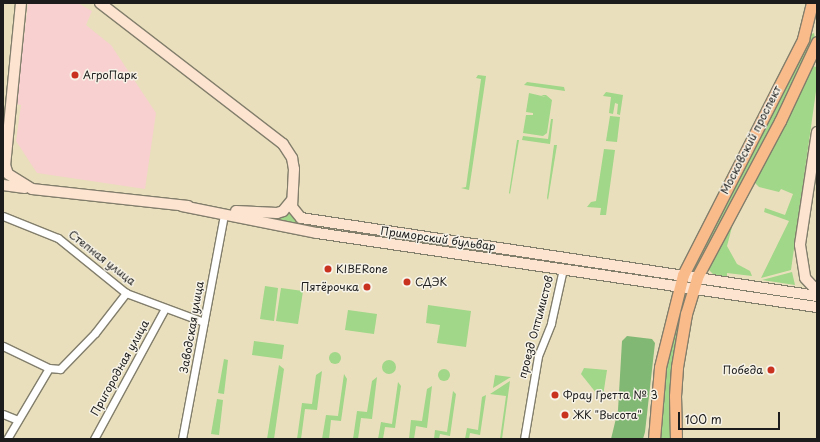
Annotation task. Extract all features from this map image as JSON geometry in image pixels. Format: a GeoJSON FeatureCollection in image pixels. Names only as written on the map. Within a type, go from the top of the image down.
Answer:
{"type":"FeatureCollection","features":[{"type":"Feature","properties":{"kind":"main road"},"geometry":{"type":"LineString","coordinates":[[21,3],[4,167],[13,179],[32,189]]}},
{"type":"Feature","properties":{"kind":"main road"},"geometry":{"type":"LineString","coordinates":[[3,185],[182,206],[270,214],[283,211],[291,201],[294,169],[292,158],[283,144],[100,3]]}},
{"type":"Feature","properties":{"kind":"main road","name":"Московский проспект"},"geometry":{"type":"LineString","coordinates":[[654,439],[660,367],[682,274],[803,39],[812,3]]}},
{"type":"Feature","properties":{"kind":"main road"},"geometry":{"type":"LineString","coordinates":[[803,39],[812,27],[817,25]]}},
{"type":"Feature","properties":{"kind":"main road","name":"Московский проспект"},"geometry":{"type":"LineString","coordinates":[[676,439],[675,396],[677,367],[697,277],[780,121],[817,42]]}},
{"type":"Feature","properties":{"kind":"main road"},"geometry":{"type":"LineString","coordinates":[[817,132],[800,257],[805,278],[817,291]]}},
{"type":"Feature","properties":{"kind":"main road","name":"Приморский бульвар"},"geometry":{"type":"LineString","coordinates":[[291,201],[294,212],[301,218],[319,222],[697,277]]}},
{"type":"Feature","properties":{"kind":"main road","name":"Приморский бульвар"},"geometry":{"type":"LineString","coordinates":[[182,206],[317,233],[562,269],[678,288],[817,307]]}},
{"type":"Feature","properties":{"kind":"main road"},"geometry":{"type":"LineString","coordinates":[[317,233],[319,222]]}},
{"type":"Feature","properties":{"kind":"main road"},"geometry":{"type":"LineString","coordinates":[[562,269],[565,257]]}},
{"type":"Feature","properties":{"kind":"main road"},"geometry":{"type":"LineString","coordinates":[[697,277],[817,296]]}},
{"type":"Feature","properties":{"kind":"street","name":"Степная улица"},"geometry":{"type":"LineString","coordinates":[[3,216],[58,238],[126,292],[204,322]]}},
{"type":"Feature","properties":{"kind":"street","name":"Заводская улица"},"geometry":{"type":"LineString","coordinates":[[182,439],[223,220]]}},
{"type":"Feature","properties":{"kind":"street","name":"проезд Оптимистов"},"geometry":{"type":"LineString","coordinates":[[524,439],[538,356],[551,323],[562,269]]}},
{"type":"Feature","properties":{"kind":"street"},"geometry":{"type":"LineString","coordinates":[[3,346],[49,368],[60,369],[95,333],[126,292]]}},
{"type":"Feature","properties":{"kind":"street","name":"Пригородная улица"},"geometry":{"type":"LineString","coordinates":[[94,439],[165,308]]}},
{"type":"Feature","properties":{"kind":"street"},"geometry":{"type":"LineString","coordinates":[[7,439],[49,368]]}},
{"type":"Feature","properties":{"kind":"street"},"geometry":{"type":"LineString","coordinates":[[3,414],[18,420]]}},
{"type":"Feature","properties":{"kind":"shaded area","name":"АгроПарк"},"geometry":{"type":"Polygon","coordinates":[[[28,3],[78,3],[92,11],[86,25],[111,45],[156,113],[145,189],[37,173],[16,141],[21,105],[16,104],[28,3]]]}},
{"type":"Feature","properties":{"kind":"green space"},"geometry":{"type":"Polygon","coordinates":[[[814,33],[815,39],[782,106],[694,272],[692,272],[809,35],[814,33]]]}},
{"type":"Feature","properties":{"kind":"green space"},"geometry":{"type":"Polygon","coordinates":[[[811,66],[817,67],[817,84],[791,270],[761,278],[789,221],[764,212],[765,208],[785,215],[793,194],[781,189],[779,192],[759,187],[751,179],[811,66]]]}},
{"type":"Feature","properties":{"kind":"green space"},"geometry":{"type":"Polygon","coordinates":[[[478,75],[486,76],[469,190],[461,188],[466,187],[481,79],[476,78],[478,75]]]}},
{"type":"Feature","properties":{"kind":"green space"},"geometry":{"type":"Polygon","coordinates":[[[527,82],[564,87],[565,91],[524,85],[527,82]]]}},
{"type":"Feature","properties":{"kind":"green space"},"geometry":{"type":"Polygon","coordinates":[[[606,92],[623,95],[620,115],[617,114],[618,104],[615,103],[613,114],[609,113],[611,97],[603,96],[606,92]]]}},
{"type":"Feature","properties":{"kind":"green space"},"geometry":{"type":"Polygon","coordinates":[[[529,93],[546,97],[541,95],[546,95],[552,100],[547,133],[543,136],[523,133],[526,115],[533,115],[533,113],[526,112],[529,93]]]}},
{"type":"Feature","properties":{"kind":"green space"},"geometry":{"type":"Polygon","coordinates":[[[610,116],[620,117],[617,142],[606,141],[610,116]]]}},
{"type":"Feature","properties":{"kind":"green space"},"geometry":{"type":"Polygon","coordinates":[[[551,119],[553,119],[550,144],[522,140],[523,136],[548,139],[551,119]]]}},
{"type":"Feature","properties":{"kind":"green space"},"geometry":{"type":"Polygon","coordinates":[[[517,140],[519,140],[510,194],[509,193],[517,140]]]}},
{"type":"Feature","properties":{"kind":"green space"},"geometry":{"type":"Polygon","coordinates":[[[554,145],[557,145],[548,200],[547,198],[554,145]]]}},
{"type":"Feature","properties":{"kind":"green space"},"geometry":{"type":"Polygon","coordinates":[[[604,149],[615,150],[606,215],[600,215],[601,208],[587,207],[591,202],[596,201],[604,149]]]}},
{"type":"Feature","properties":{"kind":"green space"},"geometry":{"type":"Polygon","coordinates":[[[288,212],[298,221],[314,225],[314,227],[274,219],[288,212]]]}},
{"type":"Feature","properties":{"kind":"green space"},"geometry":{"type":"Polygon","coordinates":[[[730,224],[732,227],[727,246],[737,264],[750,271],[752,276],[727,273],[727,278],[714,275],[709,270],[708,266],[730,224]]]}},
{"type":"Feature","properties":{"kind":"green space"},"geometry":{"type":"Polygon","coordinates":[[[350,229],[559,262],[555,263],[349,234],[350,229]]]}},
{"type":"Feature","properties":{"kind":"green space"},"geometry":{"type":"Polygon","coordinates":[[[568,263],[656,277],[569,266],[568,263]]]}},
{"type":"Feature","properties":{"kind":"green space"},"geometry":{"type":"Polygon","coordinates":[[[792,272],[795,285],[762,280],[792,272]]]}},
{"type":"Feature","properties":{"kind":"green space"},"geometry":{"type":"Polygon","coordinates":[[[265,286],[278,288],[274,321],[260,319],[265,286]]]}},
{"type":"Feature","properties":{"kind":"green space"},"geometry":{"type":"Polygon","coordinates":[[[281,288],[303,291],[298,324],[276,321],[281,288]]]}},
{"type":"Feature","properties":{"kind":"green space"},"geometry":{"type":"Polygon","coordinates":[[[428,305],[471,311],[466,347],[437,343],[440,325],[426,323],[428,305]]]}},
{"type":"Feature","properties":{"kind":"green space"},"geometry":{"type":"Polygon","coordinates":[[[348,310],[377,314],[374,334],[345,330],[348,310]]]}},
{"type":"Feature","properties":{"kind":"green space"},"geometry":{"type":"Polygon","coordinates":[[[675,314],[682,315],[671,439],[658,439],[662,384],[675,314]]]}},
{"type":"Feature","properties":{"kind":"green space"},"geometry":{"type":"Polygon","coordinates":[[[627,336],[652,339],[655,343],[645,432],[643,439],[611,439],[618,410],[622,341],[627,336]]]}},
{"type":"Feature","properties":{"kind":"green space"},"geometry":{"type":"Polygon","coordinates":[[[254,341],[284,345],[282,359],[252,355],[254,341]]]}},
{"type":"Feature","properties":{"kind":"green space"},"geometry":{"type":"Polygon","coordinates":[[[335,352],[339,354],[341,358],[339,362],[335,364],[331,362],[329,358],[331,354],[335,352]]]}},
{"type":"Feature","properties":{"kind":"green space"},"geometry":{"type":"Polygon","coordinates":[[[224,359],[228,360],[224,394],[218,393],[224,359]]]}},
{"type":"Feature","properties":{"kind":"green space"},"geometry":{"type":"Polygon","coordinates":[[[389,360],[394,362],[396,367],[394,372],[389,374],[384,372],[382,367],[384,362],[389,360]]]}},
{"type":"Feature","properties":{"kind":"green space"},"geometry":{"type":"Polygon","coordinates":[[[279,365],[284,369],[274,439],[267,439],[279,365]]]}},
{"type":"Feature","properties":{"kind":"green space"},"geometry":{"type":"Polygon","coordinates":[[[584,368],[607,370],[603,396],[597,394],[581,374],[584,368]]]}},
{"type":"Feature","properties":{"kind":"green space"},"geometry":{"type":"Polygon","coordinates":[[[444,369],[448,371],[450,375],[448,379],[444,381],[440,379],[438,375],[440,371],[444,369]]]}},
{"type":"Feature","properties":{"kind":"green space"},"geometry":{"type":"Polygon","coordinates":[[[322,371],[317,410],[305,409],[301,439],[297,439],[302,403],[312,404],[316,375],[322,371]]]}},
{"type":"Feature","properties":{"kind":"green space"},"geometry":{"type":"Polygon","coordinates":[[[344,374],[347,379],[341,421],[331,420],[329,439],[322,439],[326,415],[338,416],[344,374]]]}},
{"type":"Feature","properties":{"kind":"green space"},"geometry":{"type":"Polygon","coordinates":[[[495,375],[511,377],[493,388],[495,375]]]}},
{"type":"Feature","properties":{"kind":"green space"},"geometry":{"type":"Polygon","coordinates":[[[377,377],[372,419],[361,418],[358,439],[353,439],[357,411],[367,412],[372,381],[377,377]]]}},
{"type":"Feature","properties":{"kind":"green space"},"geometry":{"type":"Polygon","coordinates":[[[510,381],[502,439],[500,439],[506,396],[490,394],[510,381]]]}},
{"type":"Feature","properties":{"kind":"green space"},"geometry":{"type":"Polygon","coordinates":[[[398,382],[401,386],[395,428],[385,427],[383,439],[378,439],[381,422],[392,424],[398,382]]]}},
{"type":"Feature","properties":{"kind":"green space"},"geometry":{"type":"Polygon","coordinates":[[[432,386],[427,428],[416,426],[414,439],[409,439],[411,420],[422,421],[427,389],[432,386]]]}},
{"type":"Feature","properties":{"kind":"green space"},"geometry":{"type":"Polygon","coordinates":[[[453,391],[456,394],[450,436],[440,434],[439,439],[434,439],[435,430],[447,432],[453,391]]]}},
{"type":"Feature","properties":{"kind":"green space"},"geometry":{"type":"Polygon","coordinates":[[[486,395],[480,435],[470,433],[469,439],[465,439],[467,428],[478,430],[482,397],[486,395]]]}},
{"type":"Feature","properties":{"kind":"green space"},"geometry":{"type":"Polygon","coordinates":[[[217,399],[223,400],[219,435],[211,434],[217,399]]]}},
{"type":"Feature","properties":{"kind":"place","name":"АгроПарк"},"geometry":{"type":"Point","coordinates":[75,75]}},
{"type":"Feature","properties":{"kind":"place","name":"KIBERone"},"geometry":{"type":"Point","coordinates":[328,269]}},
{"type":"Feature","properties":{"kind":"place","name":"СДЭК"},"geometry":{"type":"Point","coordinates":[407,282]}},
{"type":"Feature","properties":{"kind":"place","name":"Пятёрочка"},"geometry":{"type":"Point","coordinates":[367,287]}},
{"type":"Feature","properties":{"kind":"place","name":"Победа"},"geometry":{"type":"Point","coordinates":[771,370]}},
{"type":"Feature","properties":{"kind":"place","name":"Фрау Гретта № 3"},"geometry":{"type":"Point","coordinates":[555,395]}},
{"type":"Feature","properties":{"kind":"place","name":"ЖК \"Высота\""},"geometry":{"type":"Point","coordinates":[565,415]}}]}
